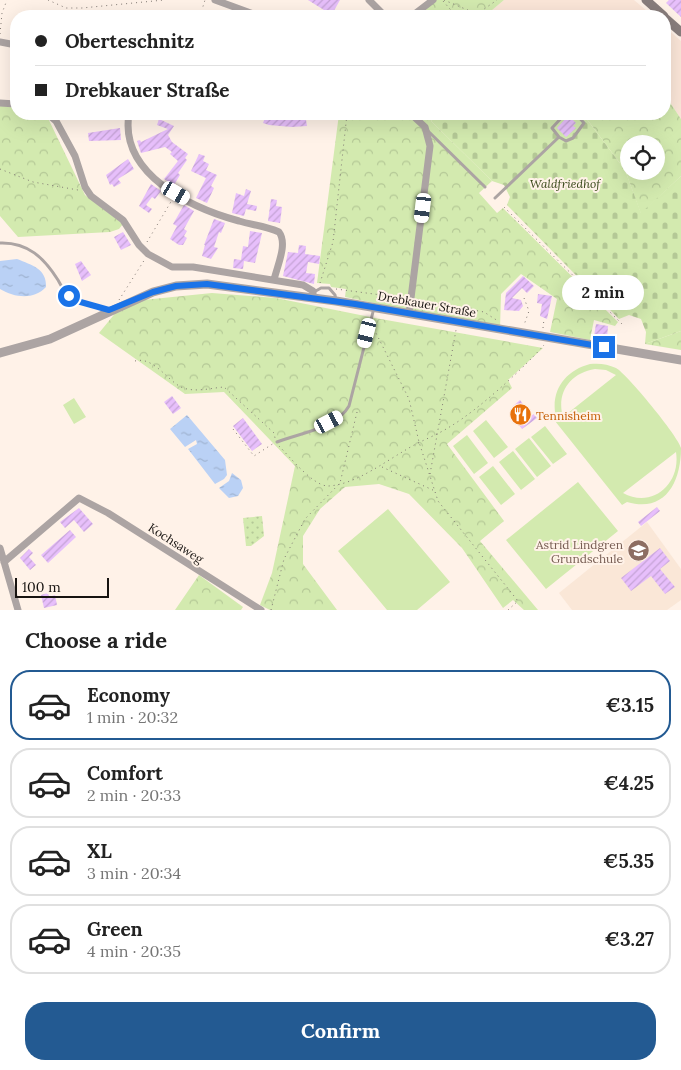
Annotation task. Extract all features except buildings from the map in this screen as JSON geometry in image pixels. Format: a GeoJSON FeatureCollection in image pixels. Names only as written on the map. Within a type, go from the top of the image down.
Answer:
{"type":"FeatureCollection","features":[{"type":"Feature","properties":{"kind":"main road"},"geometry":{"type":"LineString","coordinates":[[646,0],[657,10]]}},
{"type":"Feature","properties":{"kind":"main road"},"geometry":{"type":"LineString","coordinates":[[671,23],[681,32]]}},
{"type":"Feature","properties":{"kind":"street"},"geometry":{"type":"LineString","coordinates":[[215,0],[242,10]]}},
{"type":"Feature","properties":{"kind":"street"},"geometry":{"type":"LineString","coordinates":[[369,0],[379,10]]}},
{"type":"Feature","properties":{"kind":"street"},"geometry":{"type":"LineString","coordinates":[[420,10],[433,0]]}},
{"type":"Feature","properties":{"kind":"street"},"geometry":{"type":"LineString","coordinates":[[55,120],[75,156],[85,188],[91,196],[123,220],[146,252],[172,267],[193,268],[308,286],[315,293]]}},
{"type":"Feature","properties":{"kind":"street"},"geometry":{"type":"LineString","coordinates":[[129,120],[130,143],[138,161],[158,181],[210,211],[279,232],[283,237],[274,280]]}},
{"type":"Feature","properties":{"kind":"street"},"geometry":{"type":"LineString","coordinates":[[409,314],[430,146],[425,127],[417,120]]}},
{"type":"Feature","properties":{"kind":"street","name":"Drebkauer Straße"},"geometry":{"type":"LineString","coordinates":[[0,353],[50,338],[111,309],[153,292],[176,286],[207,284],[315,293],[336,302],[373,312],[409,314],[681,360]]}},
{"type":"Feature","properties":{"kind":"street","name":"Kochsaweg"},"geometry":{"type":"LineString","coordinates":[[4,562],[79,498],[108,513],[260,610]]}},
{"type":"Feature","properties":{"kind":"street"},"geometry":{"type":"LineString","coordinates":[[0,548],[18,610]]}},
{"type":"Feature","properties":{"kind":"lane"},"geometry":{"type":"LineString","coordinates":[[559,120],[552,128],[559,137],[566,141],[574,138],[580,131],[584,123],[581,120]]}},
{"type":"Feature","properties":{"kind":"lane"},"geometry":{"type":"LineString","coordinates":[[425,127],[485,187]]}},
{"type":"Feature","properties":{"kind":"lane"},"geometry":{"type":"LineString","coordinates":[[495,198],[559,137]]}},
{"type":"Feature","properties":{"kind":"lane"},"geometry":{"type":"LineString","coordinates":[[0,243],[20,244],[37,254],[48,265],[69,296],[77,301],[111,309]]}},
{"type":"Feature","properties":{"kind":"lane"},"geometry":{"type":"LineString","coordinates":[[315,293],[330,289],[336,295],[336,302]]}},
{"type":"Feature","properties":{"kind":"lane"},"geometry":{"type":"LineString","coordinates":[[276,442],[319,428],[346,412],[373,312]]}},
{"type":"Feature","properties":{"kind":"path"},"geometry":{"type":"LineString","coordinates":[[0,34],[2,13],[7,0]]}},
{"type":"Feature","properties":{"kind":"path"},"geometry":{"type":"LineString","coordinates":[[48,0],[66,8],[164,0]]}},
{"type":"Feature","properties":{"kind":"path"},"geometry":{"type":"LineString","coordinates":[[443,0],[467,10]]}},
{"type":"Feature","properties":{"kind":"path"},"geometry":{"type":"LineString","coordinates":[[483,10],[498,0]]}},
{"type":"Feature","properties":{"kind":"path"},"geometry":{"type":"LineString","coordinates":[[315,293],[333,242],[346,120]]}},
{"type":"Feature","properties":{"kind":"path"},"geometry":{"type":"LineString","coordinates":[[0,169],[33,182],[75,190],[85,188]]}},
{"type":"Feature","properties":{"kind":"path"},"geometry":{"type":"LineString","coordinates":[[111,309],[146,252],[176,193]]}},
{"type":"Feature","properties":{"kind":"path"},"geometry":{"type":"LineString","coordinates":[[504,207],[624,326]]}},
{"type":"Feature","properties":{"kind":"path"},"geometry":{"type":"LineString","coordinates":[[330,289],[412,299],[484,312],[499,321]]}},
{"type":"Feature","properties":{"kind":"path"},"geometry":{"type":"LineString","coordinates":[[520,333],[529,311],[524,298]]}},
{"type":"Feature","properties":{"kind":"path"},"geometry":{"type":"LineString","coordinates":[[373,312],[373,326],[409,398],[419,442],[438,501],[518,601],[508,610]]}},
{"type":"Feature","properties":{"kind":"path"},"geometry":{"type":"LineString","coordinates":[[430,474],[457,322]]}},
{"type":"Feature","properties":{"kind":"path"},"geometry":{"type":"LineString","coordinates":[[135,360],[141,359],[148,362],[182,388],[193,390],[224,387],[274,433],[276,442],[317,483],[328,486],[381,467],[419,442],[454,425],[498,388],[545,342]]}},
{"type":"Feature","properties":{"kind":"path"},"geometry":{"type":"LineString","coordinates":[[271,610],[284,559],[305,519],[340,483],[358,408]]}},
{"type":"Feature","properties":{"kind":"path"},"geometry":{"type":"LineString","coordinates":[[232,429],[254,456],[276,442]]}},
{"type":"Feature","properties":{"kind":"path"},"geometry":{"type":"LineString","coordinates":[[381,467],[435,491]]}},
{"type":"Feature","properties":{"kind":"shaded area"},"geometry":{"type":"Polygon","coordinates":[[[504,0],[634,0],[646,10],[492,10],[504,0]]]}},
{"type":"Feature","properties":{"kind":"shaded area"},"geometry":{"type":"Polygon","coordinates":[[[671,32],[681,41],[681,119],[671,104],[671,32]]]}},
{"type":"Feature","properties":{"kind":"shaded area","name":"Astrid Lindgren Grundschule"},"geometry":{"type":"Polygon","coordinates":[[[647,522],[681,569],[681,600],[667,610],[572,610],[559,593],[647,522]]]}},
{"type":"Feature","properties":{"kind":"green space"},"geometry":{"type":"Polygon","coordinates":[[[435,0],[504,0],[492,10],[424,10],[435,0]]]}},
{"type":"Feature","properties":{"kind":"green space"},"geometry":{"type":"Polygon","coordinates":[[[671,104],[681,119],[681,176],[641,214],[629,180],[665,180],[665,135],[620,135],[620,163],[588,120],[671,120],[671,104]]]}},
{"type":"Feature","properties":{"kind":"green space"},"geometry":{"type":"Polygon","coordinates":[[[0,106],[10,106],[10,120],[49,120],[85,195],[123,224],[119,229],[110,232],[18,237],[0,216],[0,106]]]}},
{"type":"Feature","properties":{"kind":"green space"},"geometry":{"type":"Polygon","coordinates":[[[338,120],[432,120],[492,181],[479,193],[497,213],[503,208],[618,322],[615,326],[594,320],[590,340],[550,332],[557,299],[521,274],[501,294],[500,329],[345,297],[346,289],[331,287],[330,284],[317,283],[338,120]]]}},
{"type":"Feature","properties":{"kind":"green space","name":"Waldfriedhof"},"geometry":{"type":"Polygon","coordinates":[[[432,120],[588,120],[620,163],[620,180],[629,180],[641,213],[681,176],[681,331],[645,344],[646,332],[641,319],[629,315],[619,319],[507,205],[510,197],[504,185],[492,181],[432,120]]]}},
{"type":"Feature","properties":{"kind":"green space"},"geometry":{"type":"Polygon","coordinates":[[[212,293],[276,298],[543,348],[508,380],[512,388],[447,444],[504,521],[480,541],[538,610],[524,610],[513,600],[503,608],[462,548],[409,494],[379,484],[345,487],[320,509],[303,536],[303,564],[337,610],[270,610],[260,605],[272,573],[295,466],[224,392],[185,394],[99,333],[117,311],[143,300],[212,293]]]}},
{"type":"Feature","properties":{"kind":"green space"},"geometry":{"type":"Polygon","coordinates":[[[681,331],[681,350],[645,344],[681,331]]]}},
{"type":"Feature","properties":{"kind":"green space"},"geometry":{"type":"Polygon","coordinates":[[[590,364],[607,365],[622,372],[662,419],[678,442],[681,448],[678,473],[668,493],[660,499],[651,503],[627,502],[622,505],[551,416],[555,412],[556,395],[563,381],[568,375],[590,364]],[[595,369],[578,375],[563,392],[561,408],[563,417],[616,375],[606,370],[595,369]],[[676,452],[623,493],[644,498],[662,490],[674,474],[676,452]]]}},
{"type":"Feature","properties":{"kind":"green space"},"geometry":{"type":"Polygon","coordinates":[[[74,398],[86,417],[74,424],[63,405],[74,398]]]}},
{"type":"Feature","properties":{"kind":"green space"},"geometry":{"type":"Polygon","coordinates":[[[486,420],[508,447],[494,458],[473,431],[486,420]]]}},
{"type":"Feature","properties":{"kind":"green space"},"geometry":{"type":"Polygon","coordinates":[[[545,426],[567,454],[553,464],[531,437],[545,426]]]}},
{"type":"Feature","properties":{"kind":"green space"},"geometry":{"type":"Polygon","coordinates":[[[467,435],[488,463],[474,474],[453,446],[467,435]]]}},
{"type":"Feature","properties":{"kind":"green space"},"geometry":{"type":"Polygon","coordinates":[[[529,438],[551,466],[537,477],[515,449],[529,438]]]}},
{"type":"Feature","properties":{"kind":"green space"},"geometry":{"type":"Polygon","coordinates":[[[513,451],[535,479],[521,490],[499,462],[513,451]]]}},
{"type":"Feature","properties":{"kind":"green space"},"geometry":{"type":"Polygon","coordinates":[[[493,466],[515,494],[501,505],[479,477],[493,466]]]}},
{"type":"Feature","properties":{"kind":"green space"},"geometry":{"type":"Polygon","coordinates":[[[578,482],[618,531],[546,589],[506,540],[578,482]]]}},
{"type":"Feature","properties":{"kind":"green space"},"geometry":{"type":"Polygon","coordinates":[[[388,509],[450,582],[417,610],[387,610],[338,551],[388,509]]]}},
{"type":"Feature","properties":{"kind":"green space"},"geometry":{"type":"Polygon","coordinates":[[[262,516],[264,536],[251,546],[246,546],[243,518],[262,516]]]}},
{"type":"Feature","properties":{"kind":"green space"},"geometry":{"type":"Polygon","coordinates":[[[199,575],[243,607],[241,610],[175,610],[199,575]]]}},
{"type":"Feature","properties":{"kind":"water"},"geometry":{"type":"Polygon","coordinates":[[[17,259],[38,268],[44,276],[46,287],[30,296],[18,296],[0,289],[0,261],[17,259]]]}},
{"type":"Feature","properties":{"kind":"water"},"geometry":{"type":"Polygon","coordinates":[[[187,415],[225,460],[227,475],[215,484],[188,449],[197,444],[196,440],[185,447],[170,429],[187,415]]]}},
{"type":"Feature","properties":{"kind":"water"},"geometry":{"type":"Polygon","coordinates":[[[232,473],[241,480],[243,488],[238,496],[229,498],[219,488],[229,481],[232,473]]]}},
{"type":"Feature","properties":{"kind":"place","name":"Tennisheim"},"geometry":{"type":"Point","coordinates":[520,415]}},
{"type":"Feature","properties":{"kind":"place","name":"Astrid Lindgren Grundschule"},"geometry":{"type":"Point","coordinates":[639,551]}},
{"type":"Feature","properties":{"kind":"route"},"geometry":{"type":"LineString","coordinates":[[69,296],[77,301],[109,310],[153,292],[176,286],[207,284],[355,304],[541,338],[604,347]]}}]}
